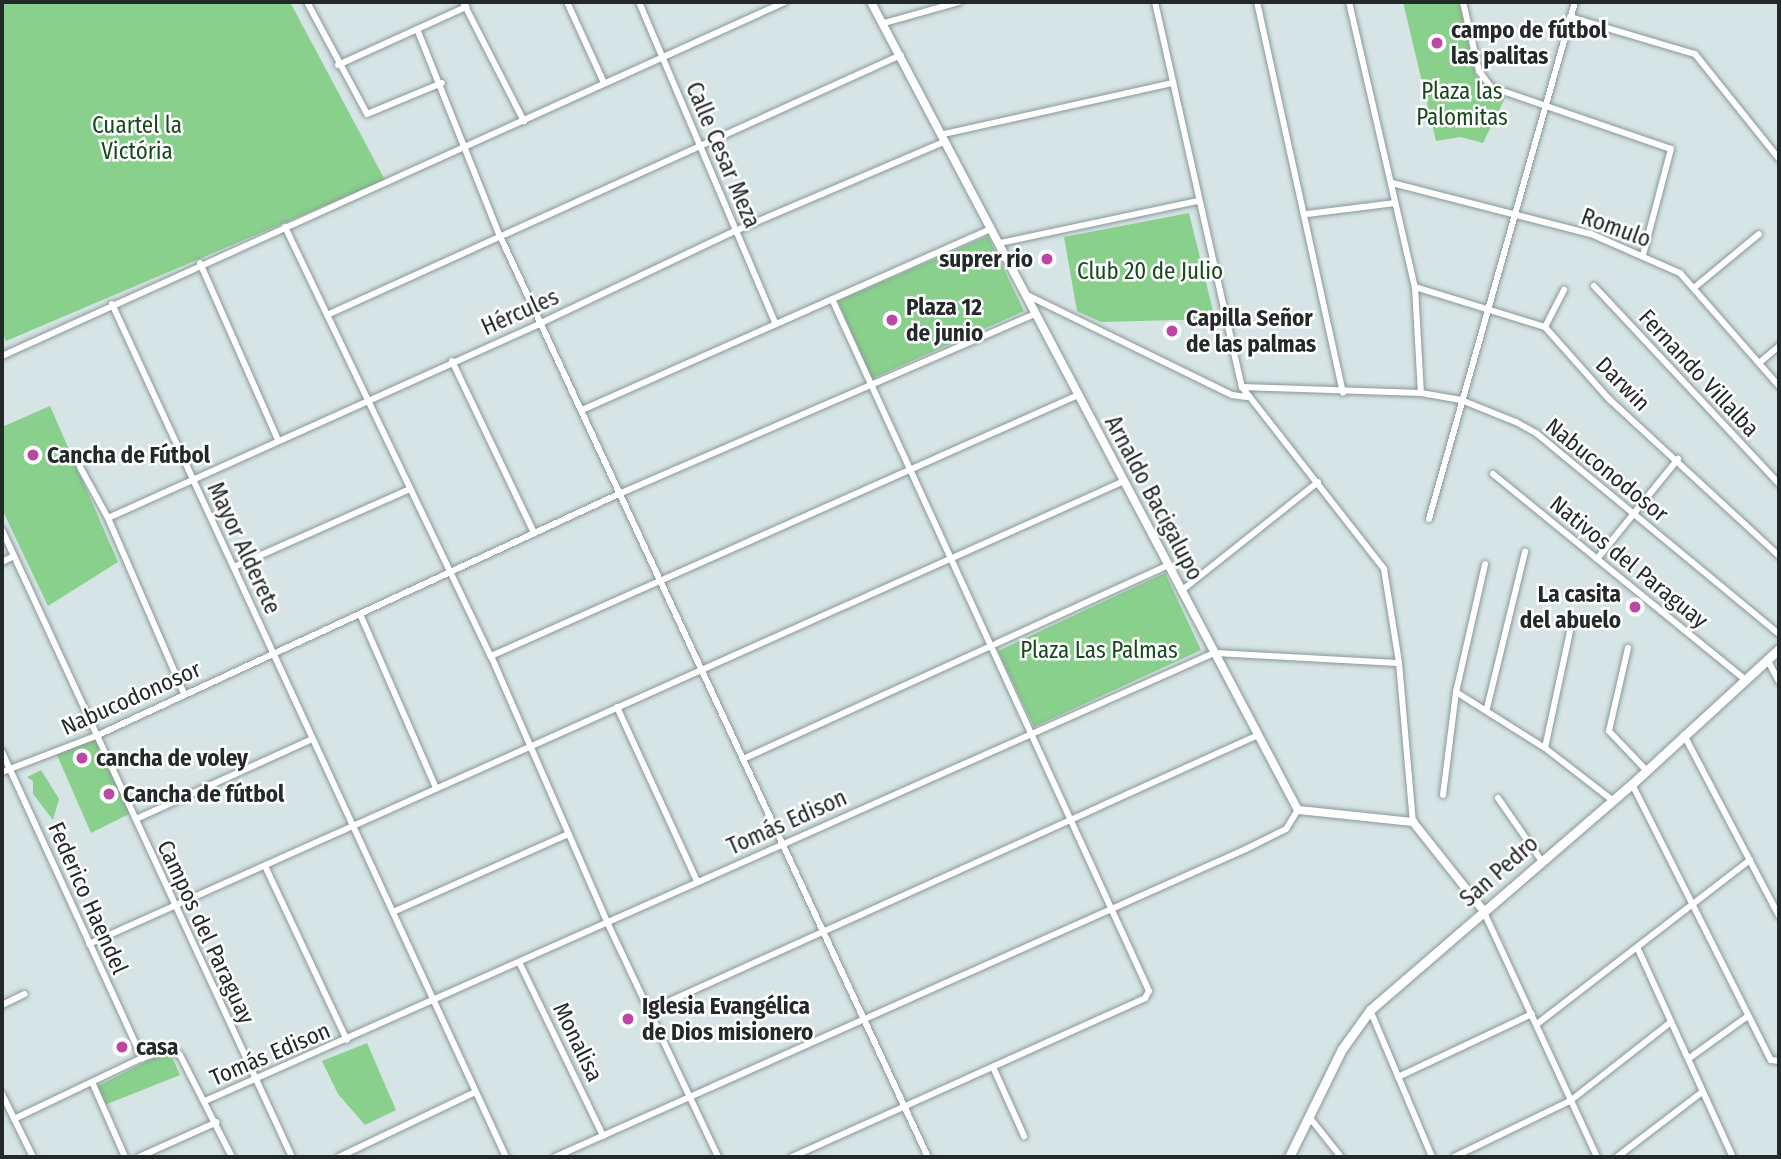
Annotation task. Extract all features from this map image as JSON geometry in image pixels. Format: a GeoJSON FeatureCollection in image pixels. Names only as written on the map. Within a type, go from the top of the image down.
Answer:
{"type":"FeatureCollection","features":[{"type":"Feature","properties":{"kind":"main road","name":"San Pedro"},"geometry":{"type":"LineString","coordinates":[[1289,1157],[1342,1049],[1370,1010],[1611,799],[1647,771],[1743,678],[1779,649]]}},
{"type":"Feature","properties":{"kind":"street"},"geometry":{"type":"LineString","coordinates":[[307,2],[338,65],[367,114],[442,83]]}},
{"type":"Feature","properties":{"kind":"street"},"geometry":{"type":"LineString","coordinates":[[568,2],[604,83]]}},
{"type":"Feature","properties":{"kind":"street","name":"Calle Cesar Meza"},"geometry":{"type":"LineString","coordinates":[[639,2],[775,322]]}},
{"type":"Feature","properties":{"kind":"street"},"geometry":{"type":"LineString","coordinates":[[2,356],[200,264],[464,150],[604,83],[785,2]]}},
{"type":"Feature","properties":{"kind":"street","name":"Arnaldo Bacigalupo"},"geometry":{"type":"LineString","coordinates":[[871,2],[946,137],[1122,482],[1298,810]]}},
{"type":"Feature","properties":{"kind":"street"},"geometry":{"type":"LineString","coordinates":[[884,23],[959,2]]}},
{"type":"Feature","properties":{"kind":"street"},"geometry":{"type":"LineString","coordinates":[[1155,2],[1242,387],[1247,397],[1318,482],[1384,569],[1399,663],[1413,822],[1483,910],[1597,1157]]}},
{"type":"Feature","properties":{"kind":"street"},"geometry":{"type":"LineString","coordinates":[[1257,2],[1307,214],[1343,393]]}},
{"type":"Feature","properties":{"kind":"street"},"geometry":{"type":"LineString","coordinates":[[1349,2],[1415,287],[1421,393]]}},
{"type":"Feature","properties":{"kind":"street"},"geometry":{"type":"LineString","coordinates":[[1463,2],[1479,71],[1488,85],[1544,107],[1671,149],[1643,255]]}},
{"type":"Feature","properties":{"kind":"street"},"geometry":{"type":"LineString","coordinates":[[1429,519],[1575,2]]}},
{"type":"Feature","properties":{"kind":"street"},"geometry":{"type":"LineString","coordinates":[[338,65],[418,29],[465,4],[524,121]]}},
{"type":"Feature","properties":{"kind":"street"},"geometry":{"type":"LineString","coordinates":[[1570,17],[1695,54],[1779,159]]}},
{"type":"Feature","properties":{"kind":"street"},"geometry":{"type":"LineString","coordinates":[[418,29],[442,83],[464,150],[500,236],[928,1157]]}},
{"type":"Feature","properties":{"kind":"street"},"geometry":{"type":"LineString","coordinates":[[327,315],[901,55]]}},
{"type":"Feature","properties":{"kind":"street","name":"Hércules"},"geometry":{"type":"LineString","coordinates":[[108,518],[192,477],[541,323],[735,231],[946,137],[1173,83]]}},
{"type":"Feature","properties":{"kind":"street","name":"Romulo"},"geometry":{"type":"LineString","coordinates":[[1392,183],[1514,217],[1591,234],[1680,272],[1779,386]]}},
{"type":"Feature","properties":{"kind":"street"},"geometry":{"type":"LineString","coordinates":[[1000,243],[1198,201]]}},
{"type":"Feature","properties":{"kind":"street"},"geometry":{"type":"LineString","coordinates":[[1307,214],[1395,203]]}},
{"type":"Feature","properties":{"kind":"street"},"geometry":{"type":"LineString","coordinates":[[285,227],[448,575],[491,656],[608,924],[718,1157]]}},
{"type":"Feature","properties":{"kind":"street"},"geometry":{"type":"LineString","coordinates":[[582,410],[775,322],[991,229]]}},
{"type":"Feature","properties":{"kind":"street"},"geometry":{"type":"LineString","coordinates":[[1695,287],[1759,234]]}},
{"type":"Feature","properties":{"kind":"street"},"geometry":{"type":"LineString","coordinates":[[200,264],[278,440]]}},
{"type":"Feature","properties":{"kind":"street","name":"Fernando Villalba"},"geometry":{"type":"LineString","coordinates":[[1594,286],[1779,484]]}},
{"type":"Feature","properties":{"kind":"street","name":"Darwin"},"geometry":{"type":"LineString","coordinates":[[1415,287],[1545,327],[1609,399],[1678,459],[1779,556]]}},
{"type":"Feature","properties":{"kind":"street"},"geometry":{"type":"LineString","coordinates":[[1545,327],[1564,290]]}},
{"type":"Feature","properties":{"kind":"street"},"geometry":{"type":"LineString","coordinates":[[1025,295],[1232,395],[1247,397]]}},
{"type":"Feature","properties":{"kind":"street"},"geometry":{"type":"LineString","coordinates":[[792,1157],[1145,998],[1148,985],[1070,823],[832,299]]}},
{"type":"Feature","properties":{"kind":"street","name":"Mayor Alderete"},"geometry":{"type":"LineString","coordinates":[[111,304],[506,1157]]}},
{"type":"Feature","properties":{"kind":"street","name":"Nabucodonosor"},"geometry":{"type":"LineString","coordinates":[[2,772],[96,736],[621,493],[1035,314]]}},
{"type":"Feature","properties":{"kind":"street"},"geometry":{"type":"LineString","coordinates":[[1759,363],[1779,346]]}},
{"type":"Feature","properties":{"kind":"street"},"geometry":{"type":"LineString","coordinates":[[452,361],[534,533]]}},
{"type":"Feature","properties":{"kind":"street","name":"Nabuconodosor"},"geometry":{"type":"LineString","coordinates":[[1242,387],[1343,393],[1421,393],[1461,400],[1536,433],[1779,634]]}},
{"type":"Feature","properties":{"kind":"street"},"geometry":{"type":"LineString","coordinates":[[491,656],[1078,395]]}},
{"type":"Feature","properties":{"kind":"street"},"geometry":{"type":"LineString","coordinates":[[1597,559],[1678,459]]}},
{"type":"Feature","properties":{"kind":"street"},"geometry":{"type":"LineString","coordinates":[[80,467],[108,518],[184,694]]}},
{"type":"Feature","properties":{"kind":"street","name":"Nativos del Paraguay"},"geometry":{"type":"LineString","coordinates":[[1493,474],[1743,678]]}},
{"type":"Feature","properties":{"kind":"street"},"geometry":{"type":"LineString","coordinates":[[89,944],[1122,482]]}},
{"type":"Feature","properties":{"kind":"street"},"geometry":{"type":"LineString","coordinates":[[1181,590],[1318,482]]}},
{"type":"Feature","properties":{"kind":"street"},"geometry":{"type":"LineString","coordinates":[[234,567],[408,490]]}},
{"type":"Feature","properties":{"kind":"street","name":"Campos del Paraguay"},"geometry":{"type":"LineString","coordinates":[[2,530],[292,1157]]}},
{"type":"Feature","properties":{"kind":"street"},"geometry":{"type":"LineString","coordinates":[[1487,708],[1525,552]]}},
{"type":"Feature","properties":{"kind":"street"},"geometry":{"type":"LineString","coordinates":[[2,562],[14,556]]}},
{"type":"Feature","properties":{"kind":"street"},"geometry":{"type":"LineString","coordinates":[[1443,795],[1456,692],[1485,564]]}},
{"type":"Feature","properties":{"kind":"street"},"geometry":{"type":"LineString","coordinates":[[743,759],[1167,566]]}},
{"type":"Feature","properties":{"kind":"street"},"geometry":{"type":"LineString","coordinates":[[360,614],[436,788]]}},
{"type":"Feature","properties":{"kind":"street"},"geometry":{"type":"LineString","coordinates":[[1545,748],[1570,631]]}},
{"type":"Feature","properties":{"kind":"street"},"geometry":{"type":"LineString","coordinates":[[1628,648],[1609,731],[1647,771]]}},
{"type":"Feature","properties":{"kind":"street","name":"Tomás Edison"},"geometry":{"type":"LineString","coordinates":[[205,1101],[520,964],[780,843],[1030,736],[1214,653],[1399,663]]}},
{"type":"Feature","properties":{"kind":"street"},"geometry":{"type":"LineString","coordinates":[[1766,658],[1779,682]]}},
{"type":"Feature","properties":{"kind":"street"},"geometry":{"type":"LineString","coordinates":[[1456,692],[1487,708],[1545,748],[1611,799]]}},
{"type":"Feature","properties":{"kind":"street"},"geometry":{"type":"LineString","coordinates":[[617,707],[697,881]]}},
{"type":"Feature","properties":{"kind":"street"},"geometry":{"type":"LineString","coordinates":[[1684,735],[1779,916]]}},
{"type":"Feature","properties":{"kind":"street"},"geometry":{"type":"LineString","coordinates":[[650,1010],[1070,823],[1256,736]]}},
{"type":"Feature","properties":{"kind":"street"},"geometry":{"type":"LineString","coordinates":[[135,819],[312,738]]}},
{"type":"Feature","properties":{"kind":"street","name":"Federico Haendel"},"geometry":{"type":"LineString","coordinates":[[2,752],[142,1058]]}},
{"type":"Feature","properties":{"kind":"street"},"geometry":{"type":"LineString","coordinates":[[1632,784],[1771,1060],[1779,1061]]}},
{"type":"Feature","properties":{"kind":"street"},"geometry":{"type":"LineString","coordinates":[[1498,798],[1541,860]]}},
{"type":"Feature","properties":{"kind":"street"},"geometry":{"type":"LineString","coordinates":[[555,1157],[1112,911],[1286,829],[1298,810],[1413,822]]}},
{"type":"Feature","properties":{"kind":"street"},"geometry":{"type":"LineString","coordinates":[[393,912],[568,834]]}},
{"type":"Feature","properties":{"kind":"street"},"geometry":{"type":"LineString","coordinates":[[1537,1024],[1693,908],[1750,860]]}},
{"type":"Feature","properties":{"kind":"street"},"geometry":{"type":"LineString","coordinates":[[265,866],[347,1040]]}},
{"type":"Feature","properties":{"kind":"street"},"geometry":{"type":"LineString","coordinates":[[1638,949],[1733,1157]]}},
{"type":"Feature","properties":{"kind":"street","name":"Monalisa"},"geometry":{"type":"LineString","coordinates":[[520,964],[603,1136]]}},
{"type":"Feature","properties":{"kind":"street"},"geometry":{"type":"LineString","coordinates":[[2,1005],[25,994]]}},
{"type":"Feature","properties":{"kind":"street"},"geometry":{"type":"LineString","coordinates":[[1370,1010],[1432,1157]]}},
{"type":"Feature","properties":{"kind":"street"},"geometry":{"type":"LineString","coordinates":[[1398,1077],[1532,1014]]}},
{"type":"Feature","properties":{"kind":"street"},"geometry":{"type":"LineString","coordinates":[[1688,1059],[1748,1016]]}},
{"type":"Feature","properties":{"kind":"street"},"geometry":{"type":"LineString","coordinates":[[1454,1157],[1570,1101],[1671,1022]]}},
{"type":"Feature","properties":{"kind":"street"},"geometry":{"type":"LineString","coordinates":[[13,1119],[93,1084],[142,1058],[169,1051],[180,1055],[217,1122],[232,1157]]}},
{"type":"Feature","properties":{"kind":"street"},"geometry":{"type":"LineString","coordinates":[[993,1067],[1024,1136]]}},
{"type":"Feature","properties":{"kind":"street"},"geometry":{"type":"LineString","coordinates":[[93,1084],[125,1157]]}},
{"type":"Feature","properties":{"kind":"street"},"geometry":{"type":"LineString","coordinates":[[339,1157],[475,1092]]}},
{"type":"Feature","properties":{"kind":"street"},"geometry":{"type":"LineString","coordinates":[[1617,1157],[1702,1092]]}},
{"type":"Feature","properties":{"kind":"street"},"geometry":{"type":"LineString","coordinates":[[2,1094],[33,1157]]}},
{"type":"Feature","properties":{"kind":"street"},"geometry":{"type":"LineString","coordinates":[[1310,1118],[1341,1157]]}},
{"type":"Feature","properties":{"kind":"street"},"geometry":{"type":"LineString","coordinates":[[139,1157],[217,1122]]}},
{"type":"Feature","properties":{"kind":"green space","name":"Cuartel la Victória"},"geometry":{"type":"Polygon","coordinates":[[[2,2],[290,2],[385,180],[6,341],[2,332],[2,2]]]}},
{"type":"Feature","properties":{"kind":"green space","name":"Plaza las Palomitas"},"geometry":{"type":"Polygon","coordinates":[[[1403,2],[1459,2],[1476,76],[1505,98],[1483,143],[1460,137],[1436,141],[1403,2]]]}},
{"type":"Feature","properties":{"kind":"green space","name":"Club 20 de Julio"},"geometry":{"type":"Polygon","coordinates":[[[1189,213],[1215,319],[1101,322],[1077,311],[1064,237],[1189,213]]]}},
{"type":"Feature","properties":{"kind":"green space","name":"Plaza 12 de junio"},"geometry":{"type":"Polygon","coordinates":[[[988,236],[1024,311],[871,379],[838,301],[988,236]]]}},
{"type":"Feature","properties":{"kind":"green space"},"geometry":{"type":"Polygon","coordinates":[[[50,406],[118,562],[48,606],[2,509],[2,427],[50,406]]]}},
{"type":"Feature","properties":{"kind":"green space","name":"Plaza Las Palmas"},"geometry":{"type":"Polygon","coordinates":[[[1165,573],[1201,650],[1034,727],[998,651],[1165,573]]]}},
{"type":"Feature","properties":{"kind":"green space"},"geometry":{"type":"Polygon","coordinates":[[[95,738],[131,813],[91,833],[57,755],[95,738]]]}},
{"type":"Feature","properties":{"kind":"green space"},"geometry":{"type":"Polygon","coordinates":[[[41,770],[59,799],[53,820],[33,794],[33,781],[27,777],[41,770]]]}},
{"type":"Feature","properties":{"kind":"green space"},"geometry":{"type":"Polygon","coordinates":[[[367,1043],[396,1110],[365,1125],[338,1094],[322,1061],[367,1043]]]}},
{"type":"Feature","properties":{"kind":"green space"},"geometry":{"type":"Polygon","coordinates":[[[169,1050],[180,1075],[102,1106],[94,1088],[169,1050]]]}},
{"type":"Feature","properties":{"kind":"place","name":"campo de fútbol las palitas"},"geometry":{"type":"Point","coordinates":[1437,43]}},
{"type":"Feature","properties":{"kind":"place","name":"suprer rio"},"geometry":{"type":"Point","coordinates":[1047,259]}},
{"type":"Feature","properties":{"kind":"place","name":"Plaza 12 de junio"},"geometry":{"type":"Point","coordinates":[892,320]}},
{"type":"Feature","properties":{"kind":"place","name":"Capilla Señor de las palmas"},"geometry":{"type":"Point","coordinates":[1172,331]}},
{"type":"Feature","properties":{"kind":"place","name":"Cancha de Fútbol"},"geometry":{"type":"Point","coordinates":[33,455]}},
{"type":"Feature","properties":{"kind":"place","name":"La casita del abuelo"},"geometry":{"type":"Point","coordinates":[1635,607]}},
{"type":"Feature","properties":{"kind":"place","name":"cancha de voley"},"geometry":{"type":"Point","coordinates":[82,758]}},
{"type":"Feature","properties":{"kind":"place","name":"Cancha de fútbol"},"geometry":{"type":"Point","coordinates":[109,794]}},
{"type":"Feature","properties":{"kind":"place","name":"Iglesia Evangélica de Dios misionero"},"geometry":{"type":"Point","coordinates":[628,1019]}},
{"type":"Feature","properties":{"kind":"place","name":"casa"},"geometry":{"type":"Point","coordinates":[122,1047]}}]}
